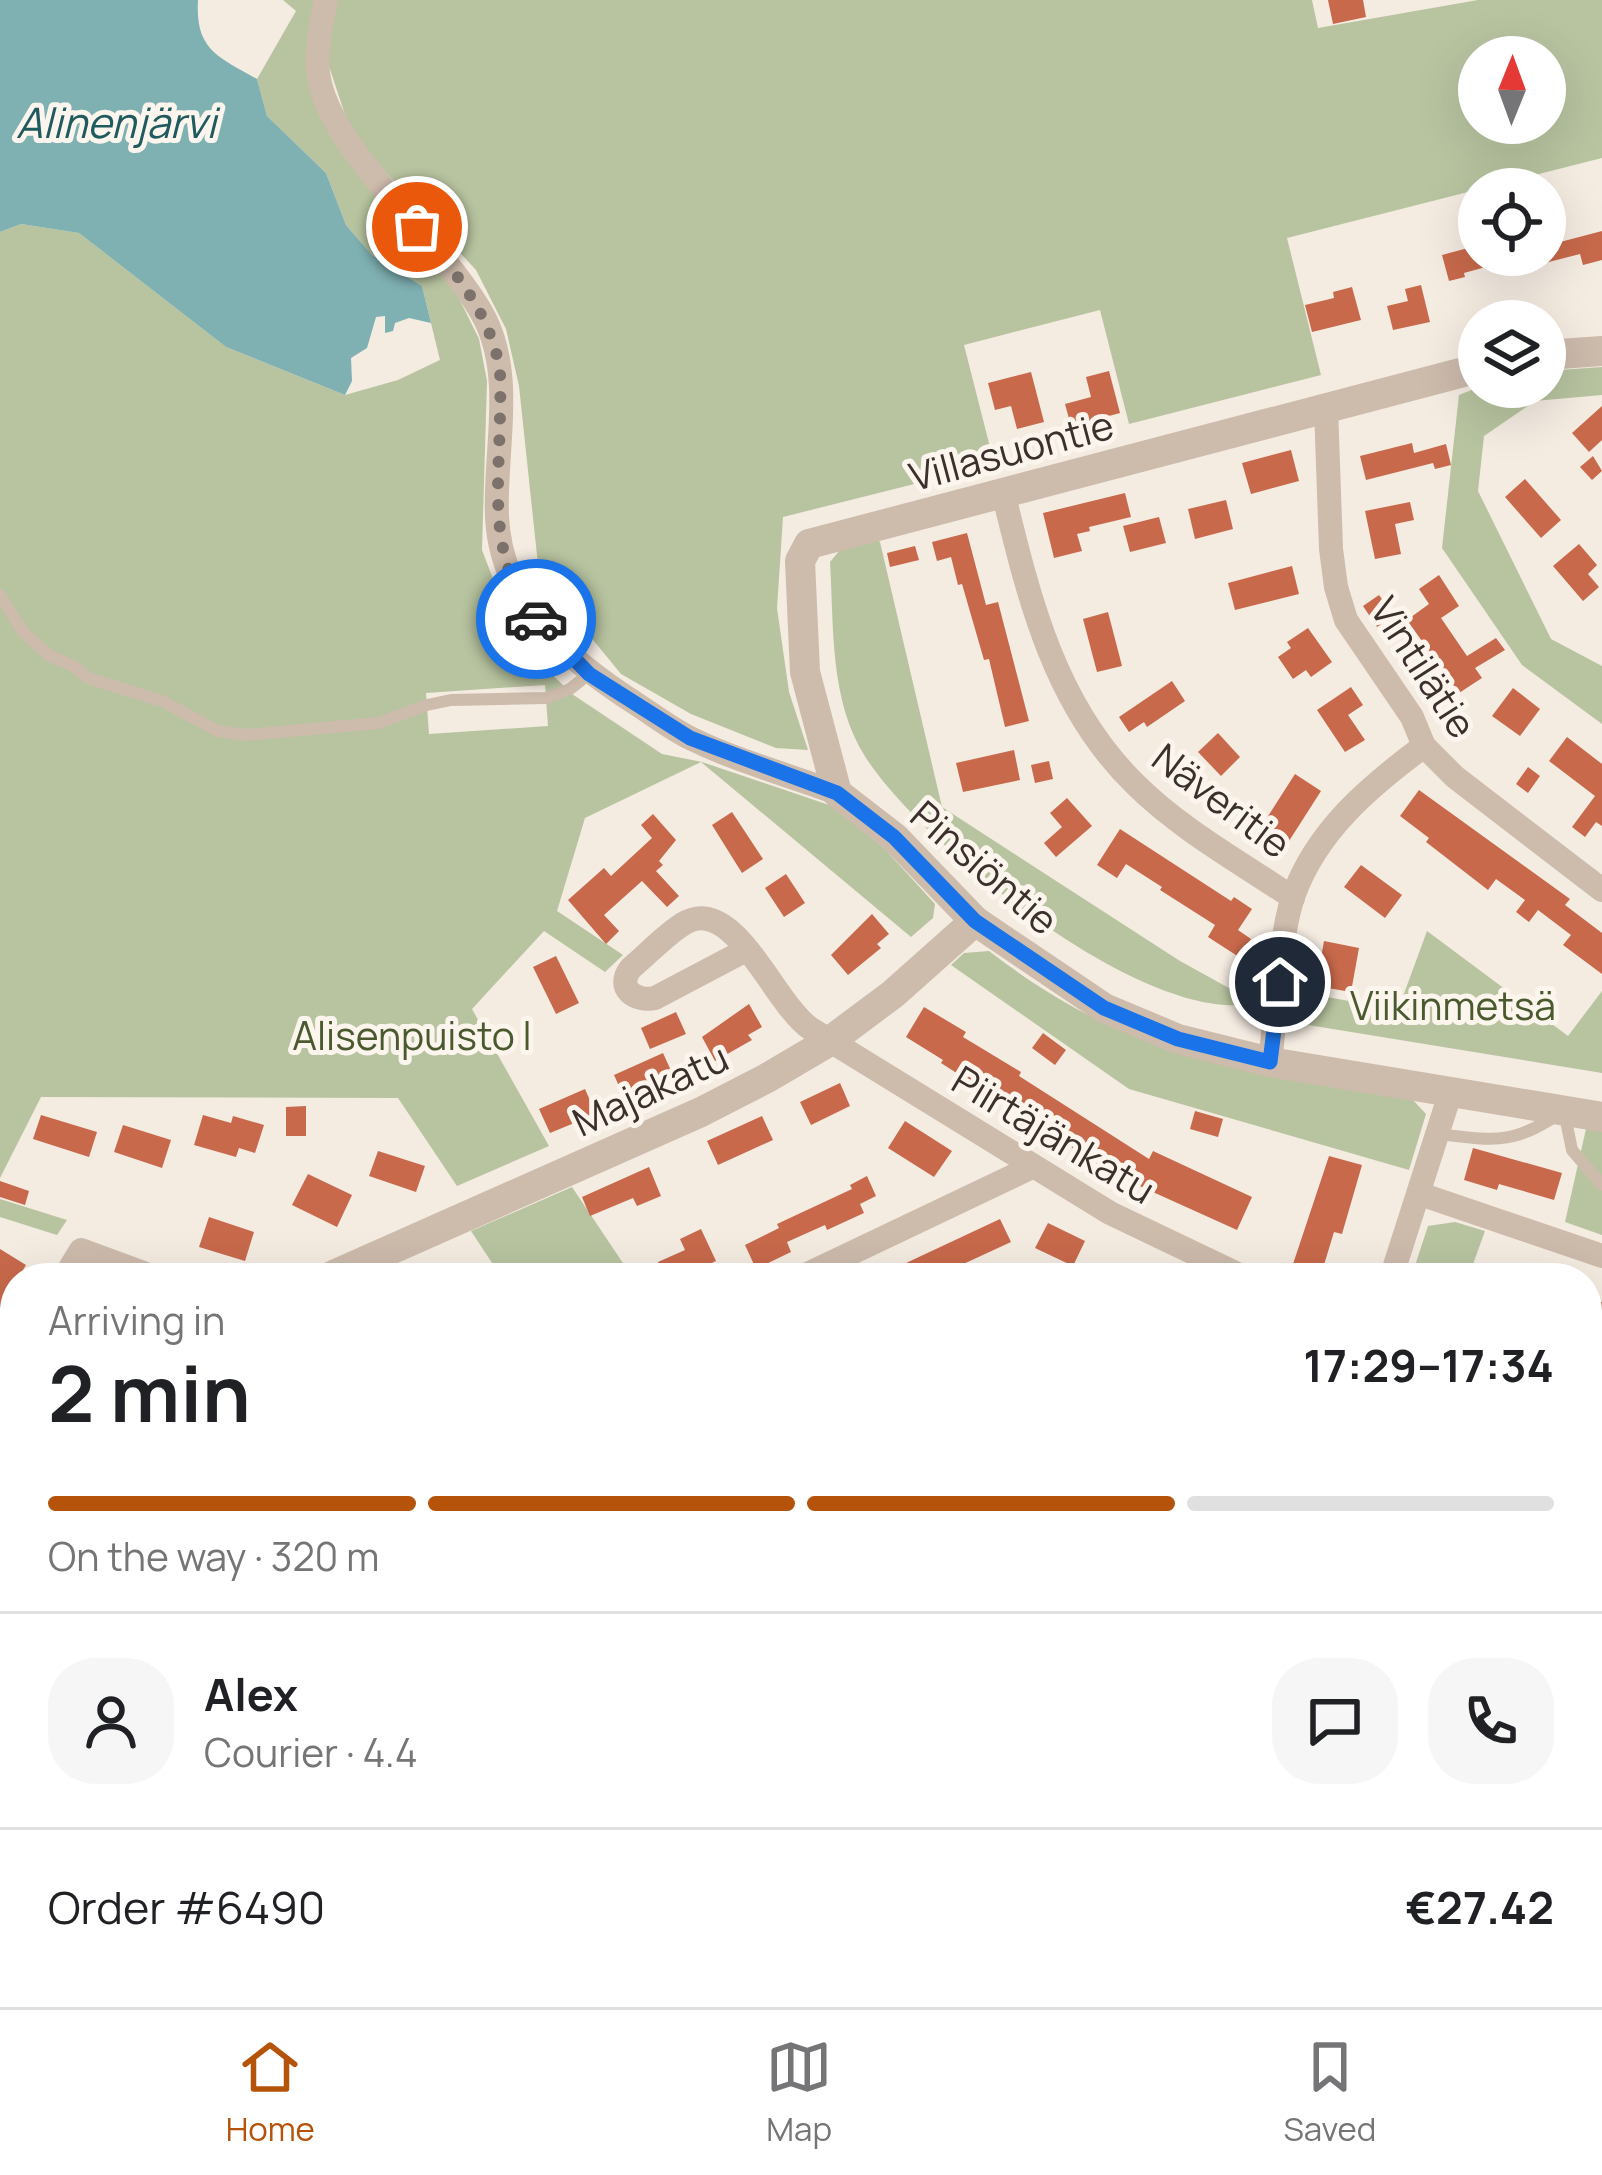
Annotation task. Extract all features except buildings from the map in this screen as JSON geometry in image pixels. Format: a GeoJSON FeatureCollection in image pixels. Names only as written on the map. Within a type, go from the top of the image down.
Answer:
{"type":"FeatureCollection","features":[{"type":"Feature","properties":{"kind":"street","name":"Pinsiöntie"},"geometry":{"type":"LineString","coordinates":[[326,0],[318,41],[318,76],[329,107],[344,136],[462,280],[487,322],[499,366],[497,520],[506,569],[525,605],[589,674],[690,738],[837,793],[894,837],[975,921],[1104,1008],[1178,1039],[1270,1062],[1602,1117]]}},
{"type":"Feature","properties":{"kind":"street"},"geometry":{"type":"LineString","coordinates":[[1566,354],[1602,351]]}},
{"type":"Feature","properties":{"kind":"street","name":"Villasuontie"},"geometry":{"type":"LineString","coordinates":[[837,793],[805,672],[800,561],[809,544],[1458,373]]}},
{"type":"Feature","properties":{"kind":"street","name":"Vintilätie"},"geometry":{"type":"LineString","coordinates":[[1326,408],[1336,587],[1346,620],[1412,716],[1424,746],[1455,777],[1602,890]]}},
{"type":"Feature","properties":{"kind":"street","name":"Näveritie"},"geometry":{"type":"LineString","coordinates":[[1003,492],[1048,652],[1097,739],[1148,796],[1293,898]]}},
{"type":"Feature","properties":{"kind":"street"},"geometry":{"type":"LineString","coordinates":[[1270,1062],[1293,898],[1318,848],[1345,812],[1424,746]]}},
{"type":"Feature","properties":{"kind":"street","name":"Piirtäjänkatu"},"geometry":{"type":"LineString","coordinates":[[746,950],[655,998],[632,996],[625,985],[631,968],[685,922],[702,917],[730,928],[746,950],[796,1019],[1110,1213],[1215,1263]]}},
{"type":"Feature","properties":{"kind":"street","name":"Majakatu"},"geometry":{"type":"LineString","coordinates":[[361,1263],[701,1112],[830,1041],[893,994],[975,921]]}},
{"type":"Feature","properties":{"kind":"street"},"geometry":{"type":"LineString","coordinates":[[1396,1263],[1450,1094]]}},
{"type":"Feature","properties":{"kind":"street"},"geometry":{"type":"LineString","coordinates":[[830,1263],[1032,1167]]}},
{"type":"Feature","properties":{"kind":"street"},"geometry":{"type":"LineString","coordinates":[[1420,1194],[1602,1256]]}},
{"type":"Feature","properties":{"kind":"street"},"geometry":{"type":"LineString","coordinates":[[73,1263],[81,1250],[116,1263]]}},
{"type":"Feature","properties":{"kind":"lane"},"geometry":{"type":"LineString","coordinates":[[0,595],[23,632],[50,656],[88,678],[162,701],[218,731],[246,735],[379,723],[452,700],[546,698],[570,689],[589,674]]}},
{"type":"Feature","properties":{"kind":"lane"},"geometry":{"type":"LineString","coordinates":[[1438,1134],[1497,1140],[1528,1134],[1564,1111],[1572,1150],[1602,1185]]}},
{"type":"Feature","properties":{"kind":"green space","name":"Alisenpuisto I"},"geometry":{"type":"Polygon","coordinates":[[[283,0],[315,0],[309,87],[328,130],[452,284],[479,339],[487,381],[482,550],[516,639],[572,694],[662,754],[702,762],[832,806],[884,848],[935,904],[933,918],[911,937],[701,762],[585,818],[557,911],[623,955],[605,972],[544,931],[472,1009],[549,1146],[457,1186],[398,1098],[41,1097],[0,1178],[0,232],[21,224],[79,233],[226,347],[345,395],[398,380],[440,360],[422,286],[372,255],[346,225],[326,173],[267,116],[257,79],[296,11],[283,0]],[[545,685],[426,693],[429,734],[548,726],[545,685]]]}},
{"type":"Feature","properties":{"kind":"green space"},"geometry":{"type":"Polygon","coordinates":[[[334,0],[1312,0],[1318,28],[1478,0],[1602,0],[1602,158],[1563,168],[1458,168],[1458,195],[1287,238],[1321,375],[1129,424],[1100,310],[964,345],[993,459],[978,468],[783,517],[777,608],[789,692],[808,750],[776,748],[691,714],[621,674],[539,574],[519,386],[506,329],[476,270],[376,162],[347,121],[327,60],[334,0]]]}},
{"type":"Feature","properties":{"kind":"green space"},"geometry":{"type":"Polygon","coordinates":[[[1602,367],[1602,395],[1566,398],[1566,370],[1602,367]]]}},
{"type":"Feature","properties":{"kind":"green space"},"geometry":{"type":"Polygon","coordinates":[[[1458,404],[1458,408],[1525,408],[1484,436],[1478,491],[1551,639],[1602,666],[1602,724],[1522,665],[1442,548],[1458,404]]]}},
{"type":"Feature","properties":{"kind":"green space"},"geometry":{"type":"Polygon","coordinates":[[[875,538],[880,542],[942,807],[1180,961],[1256,1003],[1210,1003],[1157,988],[1100,960],[986,881],[895,795],[854,736],[839,688],[833,637],[830,562],[845,544],[875,538]]]}},
{"type":"Feature","properties":{"kind":"green space","name":"Viikinmetsä"},"geometry":{"type":"Polygon","coordinates":[[[1427,931],[1568,1036],[1602,991],[1602,1073],[1302,1024],[1290,1010],[1300,992],[1398,1010],[1427,931]]]}},
{"type":"Feature","properties":{"kind":"green space"},"geometry":{"type":"Polygon","coordinates":[[[989,951],[1090,1016],[1140,1038],[1241,1069],[1412,1099],[1426,1114],[1409,1170],[1129,1089],[951,965],[964,953],[989,951]]]}},
{"type":"Feature","properties":{"kind":"green space"},"geometry":{"type":"Polygon","coordinates":[[[1586,1129],[1602,1131],[1602,1235],[1565,1222],[1586,1129]]]}},
{"type":"Feature","properties":{"kind":"green space"},"geometry":{"type":"Polygon","coordinates":[[[572,1187],[623,1263],[492,1263],[471,1231],[572,1187]]]}},
{"type":"Feature","properties":{"kind":"green space"},"geometry":{"type":"Polygon","coordinates":[[[0,1199],[67,1220],[57,1235],[0,1217],[0,1199]]]}},
{"type":"Feature","properties":{"kind":"green space"},"geometry":{"type":"Polygon","coordinates":[[[1455,1222],[1485,1231],[1473,1263],[1416,1263],[1428,1226],[1455,1222]]]}},
{"type":"Feature","properties":{"kind":"water","name":"Alinenjärvi"},"geometry":{"type":"Polygon","coordinates":[[[0,0],[198,0],[205,41],[220,58],[257,79],[267,116],[326,173],[346,225],[372,255],[422,286],[431,323],[409,318],[385,333],[385,316],[376,317],[367,348],[351,358],[352,381],[345,395],[226,347],[79,233],[21,224],[0,232],[0,0]]]}},
{"type":"Feature","properties":{"kind":"way so far"},"geometry":{"type":"LineString","coordinates":[[417,227],[462,280],[487,322],[499,366],[497,520],[506,569],[536,619]]}},
{"type":"Feature","properties":{"kind":"route"},"geometry":{"type":"LineString","coordinates":[[536,619],[589,674],[690,738],[837,793],[894,837],[975,921],[1104,1008],[1178,1039],[1270,1062],[1280,982]]}}]}
